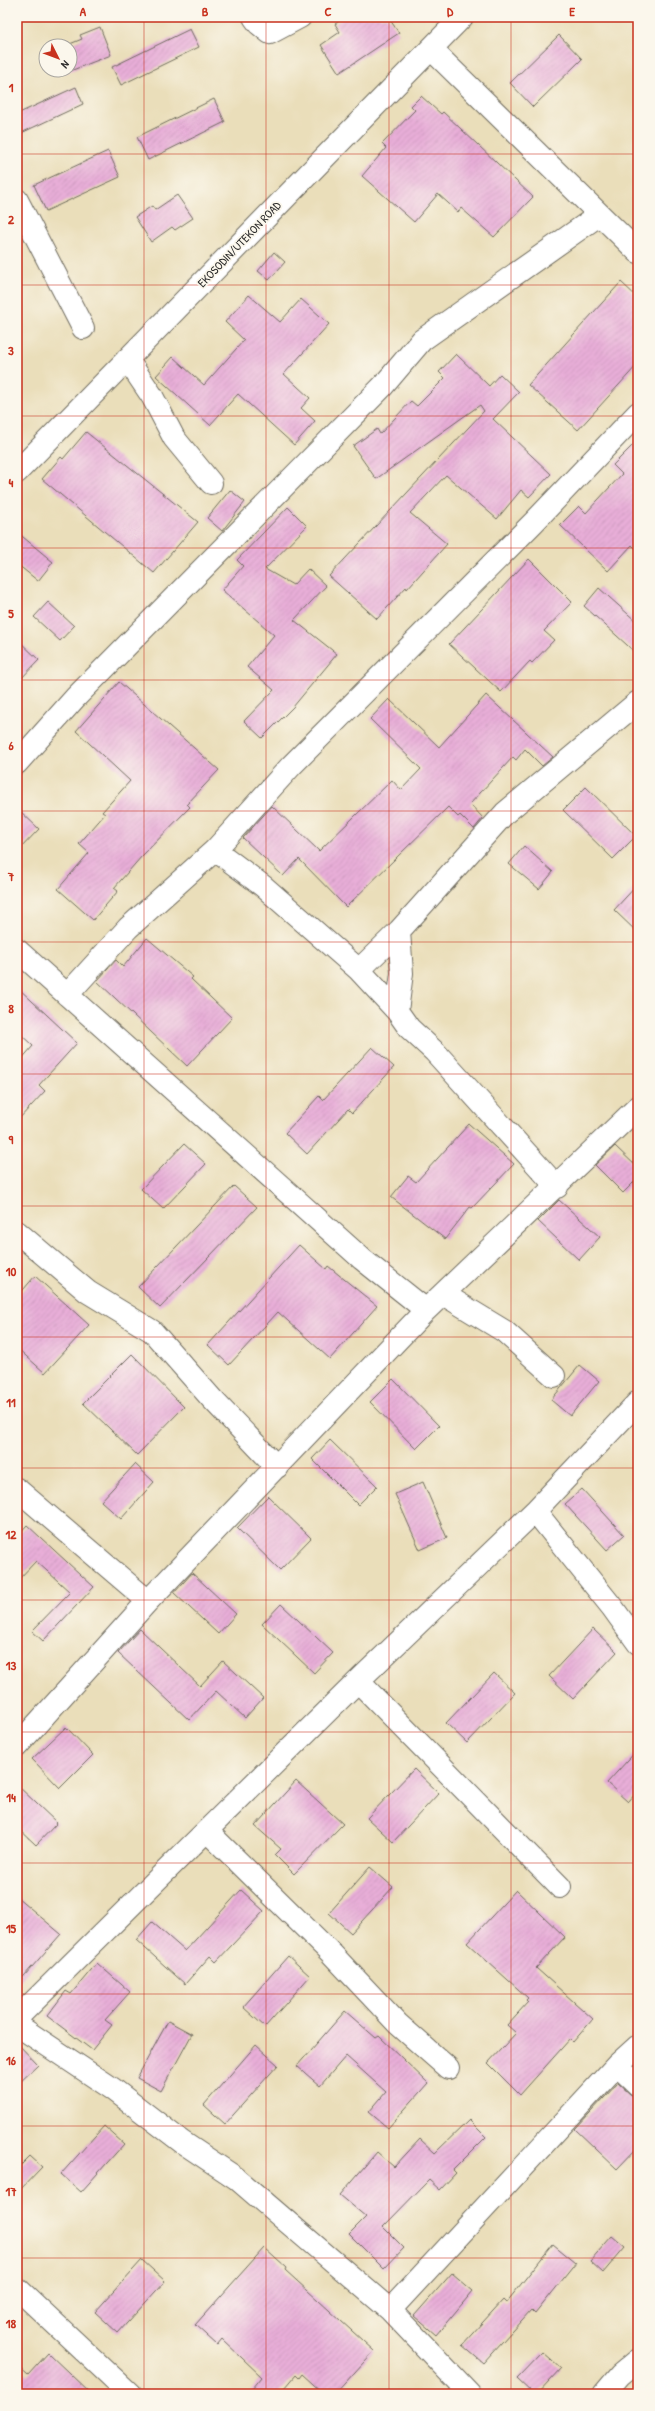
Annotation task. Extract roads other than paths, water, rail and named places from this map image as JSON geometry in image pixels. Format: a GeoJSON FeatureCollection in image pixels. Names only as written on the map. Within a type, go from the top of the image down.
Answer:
{"type":"FeatureCollection","features":[{"type":"Feature","properties":{"kind":"street"},"geometry":{"type":"LineString","coordinates":[[254,17],[259,24],[270,33],[300,17]]}},
{"type":"Feature","properties":{"kind":"street","name":"EKOSODIN/UTEKON ROAD"},"geometry":{"type":"LineString","coordinates":[[17,472],[462,17]]}},
{"type":"Feature","properties":{"kind":"street"},"geometry":{"type":"LineString","coordinates":[[430,49],[638,252]]}},
{"type":"Feature","properties":{"kind":"street"},"geometry":{"type":"LineString","coordinates":[[17,200],[83,328]]}},
{"type":"Feature","properties":{"kind":"street"},"geometry":{"type":"LineString","coordinates":[[17,763],[81,692],[383,386],[422,340],[599,215]]}},
{"type":"Feature","properties":{"kind":"street"},"geometry":{"type":"LineString","coordinates":[[127,359],[152,396],[174,438],[211,483]]}},
{"type":"Feature","properties":{"kind":"street"},"geometry":{"type":"LineString","coordinates":[[67,995],[128,928],[215,850],[291,766],[529,528],[638,413]]}},
{"type":"Feature","properties":{"kind":"street"},"geometry":{"type":"LineString","coordinates":[[359,970],[399,931],[505,813],[638,702]]}},
{"type":"Feature","properties":{"kind":"street"},"geometry":{"type":"LineString","coordinates":[[215,850],[263,886],[359,970],[397,1011],[409,1028],[435,1052],[557,1187]]}},
{"type":"Feature","properties":{"kind":"street"},"geometry":{"type":"LineString","coordinates":[[397,1011],[402,974],[399,931]]}},
{"type":"Feature","properties":{"kind":"street"},"geometry":{"type":"LineString","coordinates":[[17,950],[362,1259],[426,1310]]}},
{"type":"Feature","properties":{"kind":"street"},"geometry":{"type":"LineString","coordinates":[[17,1746],[148,1601],[426,1310],[557,1187],[638,1107]]}},
{"type":"Feature","properties":{"kind":"street"},"geometry":{"type":"LineString","coordinates":[[17,1232],[88,1292],[152,1332],[212,1399],[277,1467]]}},
{"type":"Feature","properties":{"kind":"street"},"geometry":{"type":"LineString","coordinates":[[443,1294],[504,1332],[554,1376]]}},
{"type":"Feature","properties":{"kind":"street"},"geometry":{"type":"LineString","coordinates":[[17,2018],[358,1681],[630,1421],[638,1402]]}},
{"type":"Feature","properties":{"kind":"street"},"geometry":{"type":"LineString","coordinates":[[17,1489],[148,1601]]}},
{"type":"Feature","properties":{"kind":"street"},"geometry":{"type":"LineString","coordinates":[[535,1511],[638,1642]]}},
{"type":"Feature","properties":{"kind":"street"},"geometry":{"type":"LineString","coordinates":[[358,1681],[560,1887]]}},
{"type":"Feature","properties":{"kind":"street"},"geometry":{"type":"LineString","coordinates":[[207,1831],[331,1953],[398,2024],[448,2068]]}},
{"type":"Feature","properties":{"kind":"street"},"geometry":{"type":"LineString","coordinates":[[17,2025],[113,2089],[182,2142],[236,2178],[390,2310],[470,2394]]}},
{"type":"Feature","properties":{"kind":"street"},"geometry":{"type":"LineString","coordinates":[[390,2310],[618,2065],[638,2046]]}},
{"type":"Feature","properties":{"kind":"street"},"geometry":{"type":"LineString","coordinates":[[618,2065],[638,2085]]}},
{"type":"Feature","properties":{"kind":"street"},"geometry":{"type":"LineString","coordinates":[[17,2288],[130,2394]]}},
{"type":"Feature","properties":{"kind":"street"},"geometry":{"type":"LineString","coordinates":[[604,2394],[620,2375],[638,2360]]}}]}
